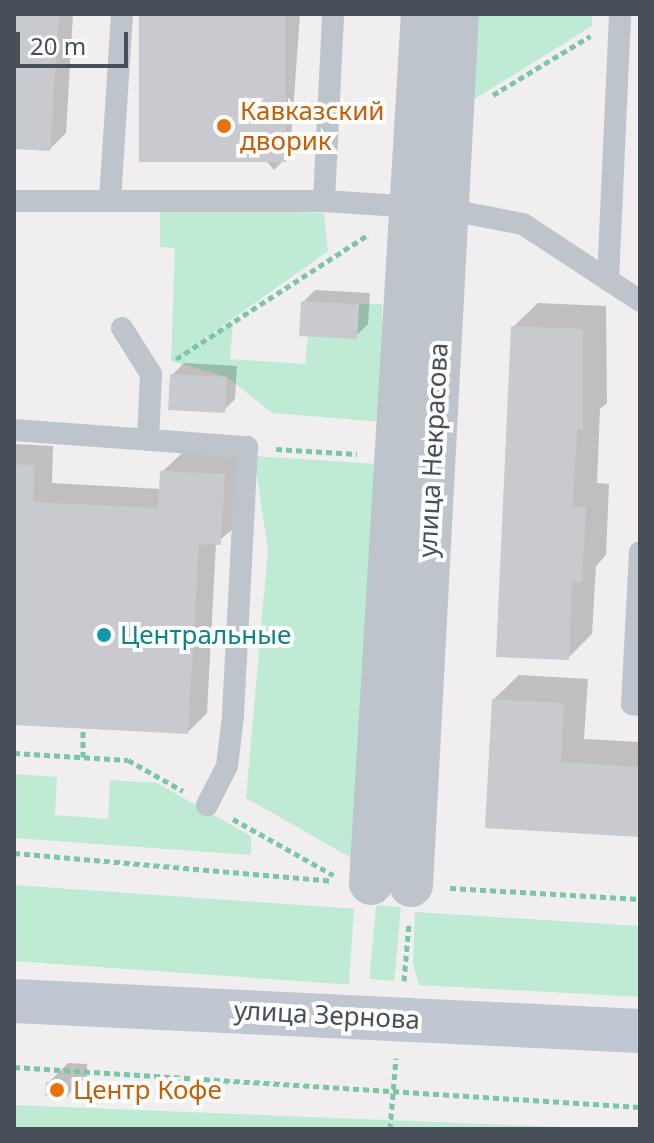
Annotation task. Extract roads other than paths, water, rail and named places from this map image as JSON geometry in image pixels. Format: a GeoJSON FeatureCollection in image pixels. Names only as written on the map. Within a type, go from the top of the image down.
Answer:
{"type":"FeatureCollection","features":[{"type":"Feature","properties":{"kind":"main road","name":"улица Зернова"},"geometry":{"type":"LineString","coordinates":[[14,1001],[640,1031]]}},
{"type":"Feature","properties":{"kind":"street","name":"улица Некрасова"},"geometry":{"type":"LineString","coordinates":[[423,14],[429,208],[391,884],[396,456],[429,208],[451,120],[457,14]]}},
{"type":"Feature","properties":{"kind":"lane"},"geometry":{"type":"LineString","coordinates":[[110,200],[122,14]]}},
{"type":"Feature","properties":{"kind":"lane"},"geometry":{"type":"LineString","coordinates":[[324,201],[333,14]]}},
{"type":"Feature","properties":{"kind":"lane"},"geometry":{"type":"LineString","coordinates":[[608,280],[620,16]]}},
{"type":"Feature","properties":{"kind":"lane"},"geometry":{"type":"LineString","coordinates":[[14,201],[324,201],[429,208],[523,224],[640,301]]}},
{"type":"Feature","properties":{"kind":"lane"},"geometry":{"type":"LineString","coordinates":[[122,328],[151,374],[148,440]]}},
{"type":"Feature","properties":{"kind":"lane"},"geometry":{"type":"LineString","coordinates":[[14,430],[247,447],[233,716],[227,766],[207,805]]}},
{"type":"Feature","properties":{"kind":"lane"},"geometry":{"type":"LineString","coordinates":[[640,552],[632,704],[640,705]]}},
{"type":"Feature","properties":{"kind":"place","name":"Кавказский дворик"},"geometry":{"type":"Point","coordinates":[224,126]}},
{"type":"Feature","properties":{"kind":"place","name":"Центральные"},"geometry":{"type":"Point","coordinates":[104,635]}},
{"type":"Feature","properties":{"kind":"place","name":"Центр Кофе"},"geometry":{"type":"Point","coordinates":[57,1090]}}]}
